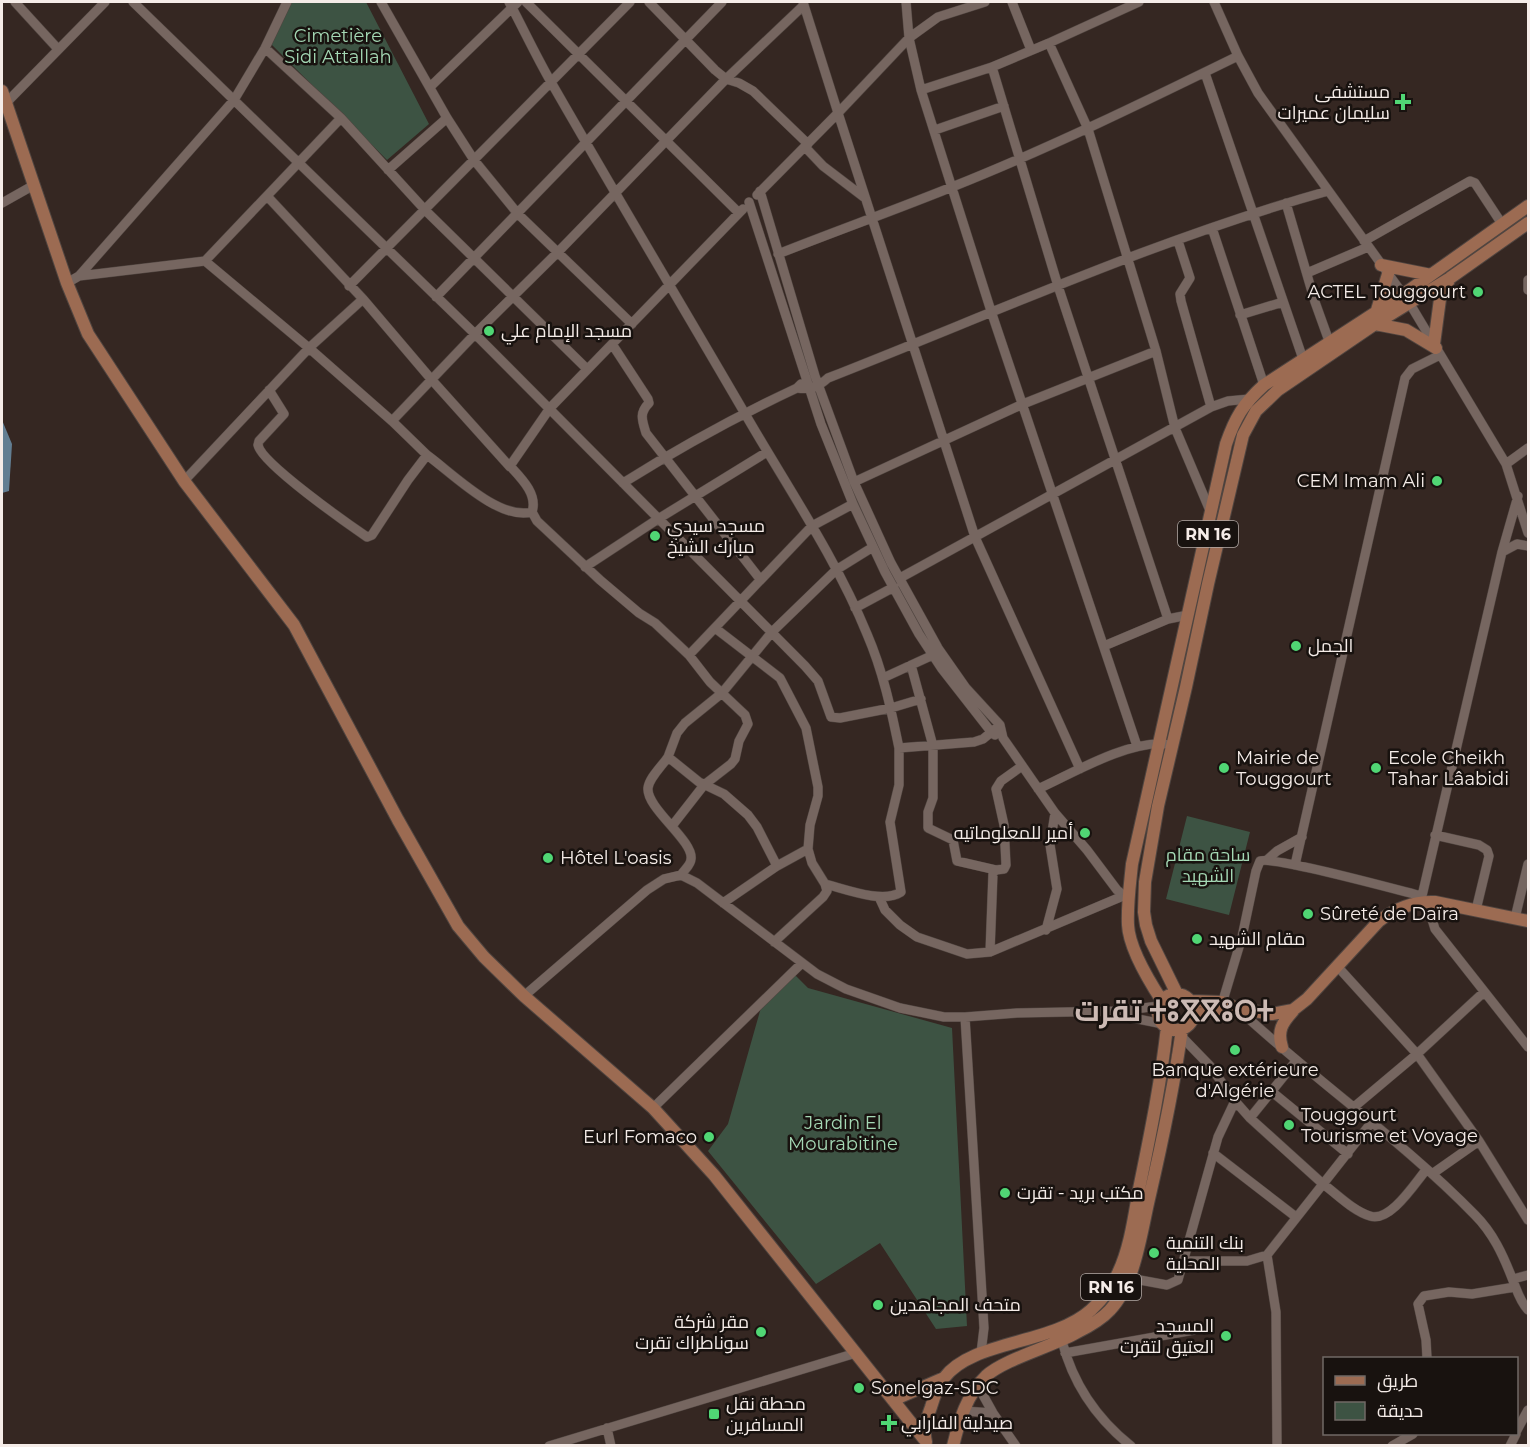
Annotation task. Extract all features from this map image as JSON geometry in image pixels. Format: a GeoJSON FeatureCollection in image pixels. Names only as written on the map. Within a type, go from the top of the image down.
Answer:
{"type":"FeatureCollection","features":[{"type":"Feature","properties":{"kind":"main road"},"geometry":{"type":"LineString","coordinates":[[2,90],[67,283],[88,334],[184,481],[294,625],[458,926],[484,957],[524,996],[653,1108],[714,1174],[926,1442]]}},
{"type":"Feature","properties":{"kind":"main road","name":"RN 16"},"geometry":{"type":"LineString","coordinates":[[1177,994],[1150,941],[1144,912],[1145,882],[1208,584],[1239,451],[1250,421],[1267,399],[1278,390],[1375,324],[1407,299],[1431,275],[1528,206]]}},
{"type":"Feature","properties":{"kind":"main road","name":"RN 16"},"geometry":{"type":"LineString","coordinates":[[1160,1003],[1130,937],[1126,898],[1158,744],[1227,444],[1238,414],[1249,399],[1264,385],[1329,341],[1377,310],[1407,299],[1450,278],[1528,223]]}},
{"type":"Feature","properties":{"kind":"main road"},"geometry":{"type":"LineString","coordinates":[[1377,310],[1384,270],[1431,275]]}},
{"type":"Feature","properties":{"kind":"main road"},"geometry":{"type":"LineString","coordinates":[[1375,324],[1406,330],[1437,349],[1440,299],[1450,278]]}},
{"type":"Feature","properties":{"kind":"main road"},"geometry":{"type":"LineString","coordinates":[[1282,1047],[1279,1032],[1293,1010],[1307,999],[1389,913],[1422,899],[1528,921]]}},
{"type":"Feature","properties":{"kind":"main road"},"geometry":{"type":"LineString","coordinates":[[1171,994],[1182,994],[1191,1001],[1194,1006],[1194,1016],[1182,1033],[1165,1026],[1158,1015],[1160,1003],[1171,994]]}},
{"type":"Feature","properties":{"kind":"main road"},"geometry":{"type":"LineString","coordinates":[[1191,1001],[1272,1014],[1293,1010]]}},
{"type":"Feature","properties":{"kind":"main road"},"geometry":{"type":"LineString","coordinates":[[1194,1016],[1227,1006]]}},
{"type":"Feature","properties":{"kind":"main road","name":"RN 16"},"geometry":{"type":"LineString","coordinates":[[926,1442],[925,1425],[933,1400],[944,1378],[968,1359],[981,1353],[1048,1333],[1069,1324],[1090,1311],[1111,1287],[1124,1260],[1132,1225],[1154,1118],[1165,1026]]}},
{"type":"Feature","properties":{"kind":"main road","name":"RN 16"},"geometry":{"type":"LineString","coordinates":[[953,1446],[964,1411],[985,1377],[997,1368],[1064,1347],[1110,1311],[1122,1293],[1129,1278],[1161,1151],[1182,1033]]}},
{"type":"Feature","properties":{"kind":"main road"},"geometry":{"type":"LineString","coordinates":[[893,1400],[944,1378]]}},
{"type":"Feature","properties":{"kind":"street"},"geometry":{"type":"LineString","coordinates":[[15,2],[58,49]]}},
{"type":"Feature","properties":{"kind":"street"},"geometry":{"type":"LineString","coordinates":[[6,103],[105,2]]}},
{"type":"Feature","properties":{"kind":"street"},"geometry":{"type":"LineString","coordinates":[[133,2],[550,408],[813,673],[831,717],[840,718],[891,708],[921,699]]}},
{"type":"Feature","properties":{"kind":"street"},"geometry":{"type":"LineString","coordinates":[[67,283],[79,276],[234,100],[265,48],[287,2]]}},
{"type":"Feature","properties":{"kind":"street"},"geometry":{"type":"LineString","coordinates":[[381,2],[447,118],[474,160],[518,214],[632,324]]}},
{"type":"Feature","properties":{"kind":"street"},"geometry":{"type":"LineString","coordinates":[[526,2],[740,213]]}},
{"type":"Feature","properties":{"kind":"street"},"geometry":{"type":"LineString","coordinates":[[349,286],[577,53],[630,2]]}},
{"type":"Feature","properties":{"kind":"street"},"geometry":{"type":"LineString","coordinates":[[649,2],[726,79],[753,91],[806,145],[823,166],[865,198]]}},
{"type":"Feature","properties":{"kind":"street"},"geometry":{"type":"LineString","coordinates":[[436,297],[722,2]]}},
{"type":"Feature","properties":{"kind":"street"},"geometry":{"type":"LineString","coordinates":[[906,2],[909,38],[921,90],[991,311],[1054,492],[1137,746]]}},
{"type":"Feature","properties":{"kind":"street"},"geometry":{"type":"LineString","coordinates":[[510,467],[550,408],[586,368],[632,324],[669,283],[909,38],[938,17],[985,2]]}},
{"type":"Feature","properties":{"kind":"street"},"geometry":{"type":"LineString","coordinates":[[1012,2],[1032,50]]}},
{"type":"Feature","properties":{"kind":"street"},"geometry":{"type":"LineString","coordinates":[[921,90],[992,67],[1139,2]]}},
{"type":"Feature","properties":{"kind":"street"},"geometry":{"type":"LineString","coordinates":[[1214,2],[1238,56],[1258,93],[1407,299],[1506,464],[1528,533]]}},
{"type":"Feature","properties":{"kind":"street"},"geometry":{"type":"LineString","coordinates":[[392,421],[726,79],[804,3],[975,537],[1080,769]]}},
{"type":"Feature","properties":{"kind":"street"},"geometry":{"type":"LineString","coordinates":[[430,87],[513,4],[550,81],[586,140],[615,195],[812,526],[855,608],[883,678],[899,748],[899,785],[890,822],[901,892],[894,896],[879,897],[825,884]]}},
{"type":"Feature","properties":{"kind":"street"},"geometry":{"type":"LineString","coordinates":[[1049,43],[1088,129],[1156,351],[1175,428],[1212,515]]}},
{"type":"Feature","properties":{"kind":"street"},"geometry":{"type":"LineString","coordinates":[[265,48],[341,118],[425,210],[586,368]]}},
{"type":"Feature","properties":{"kind":"street"},"geometry":{"type":"LineString","coordinates":[[778,254],[1021,158],[1088,129],[1238,56]]}},
{"type":"Feature","properties":{"kind":"street"},"geometry":{"type":"LineString","coordinates":[[992,67],[1058,286],[1168,620]]}},
{"type":"Feature","properties":{"kind":"street"},"geometry":{"type":"LineString","coordinates":[[1205,72],[1303,359]]}},
{"type":"Feature","properties":{"kind":"street"},"geometry":{"type":"LineString","coordinates":[[935,130],[1004,106]]}},
{"type":"Feature","properties":{"kind":"street"},"geometry":{"type":"LineString","coordinates":[[79,276],[205,261],[341,118]]}},
{"type":"Feature","properties":{"kind":"street"},"geometry":{"type":"LineString","coordinates":[[388,170],[447,118]]}},
{"type":"Feature","properties":{"kind":"street"},"geometry":{"type":"LineString","coordinates":[[1307,273],[1366,244],[1470,181],[1475,183],[1502,224]]}},
{"type":"Feature","properties":{"kind":"street"},"geometry":{"type":"LineString","coordinates":[[2,203],[34,185]]}},
{"type":"Feature","properties":{"kind":"street"},"geometry":{"type":"LineString","coordinates":[[760,191],[824,433],[853,504],[873,548],[933,655],[992,733],[1003,738]]}},
{"type":"Feature","properties":{"kind":"street"},"geometry":{"type":"LineString","coordinates":[[623,483],[744,413],[797,388],[913,345],[991,311],[1128,259],[1253,213],[1328,191]]}},
{"type":"Feature","properties":{"kind":"street"},"geometry":{"type":"LineString","coordinates":[[267,196],[349,286],[363,298],[431,379],[510,467],[531,495],[534,505],[532,512],[537,521],[585,567],[639,613],[655,623],[689,655],[704,676],[745,716],[748,724],[731,764],[704,785],[672,826]]}},
{"type":"Feature","properties":{"kind":"street"},"geometry":{"type":"LineString","coordinates":[[749,202],[812,383],[854,482],[900,578],[945,660],[966,688],[1000,725],[1003,738],[1055,813],[1126,898],[990,952],[967,954],[917,937],[885,910],[879,897]]}},
{"type":"Feature","properties":{"kind":"street"},"geometry":{"type":"LineString","coordinates":[[1286,202],[1329,341]]}},
{"type":"Feature","properties":{"kind":"street"},"geometry":{"type":"LineString","coordinates":[[1212,228],[1264,385]]}},
{"type":"Feature","properties":{"kind":"street"},"geometry":{"type":"LineString","coordinates":[[1178,241],[1190,278],[1180,294],[1181,301],[1211,407]]}},
{"type":"Feature","properties":{"kind":"street"},"geometry":{"type":"LineString","coordinates":[[205,261],[309,348],[427,455],[475,494],[517,514],[532,512]]}},
{"type":"Feature","properties":{"kind":"street"},"geometry":{"type":"LineString","coordinates":[[1528,280],[1528,290]]}},
{"type":"Feature","properties":{"kind":"street"},"geometry":{"type":"LineString","coordinates":[[184,481],[309,348],[363,298]]}},
{"type":"Feature","properties":{"kind":"street"},"geometry":{"type":"LineString","coordinates":[[1240,315],[1283,302]]}},
{"type":"Feature","properties":{"kind":"street"},"geometry":{"type":"LineString","coordinates":[[612,344],[648,399],[649,403],[642,415],[646,433],[760,579]]}},
{"type":"Feature","properties":{"kind":"street"},"geometry":{"type":"LineString","coordinates":[[1295,865],[1405,378],[1412,369],[1437,349]]}},
{"type":"Feature","properties":{"kind":"street"},"geometry":{"type":"LineString","coordinates":[[854,482],[1023,404],[1156,351]]}},
{"type":"Feature","properties":{"kind":"street"},"geometry":{"type":"LineString","coordinates":[[269,390],[284,414],[260,441],[258,445],[260,452],[283,473],[367,537],[372,535],[427,455]]}},
{"type":"Feature","properties":{"kind":"street"},"geometry":{"type":"LineString","coordinates":[[900,578],[1211,407],[1228,401],[1249,399]]}},
{"type":"Feature","properties":{"kind":"street"},"geometry":{"type":"LineString","coordinates":[[1506,464],[1528,448]]}},
{"type":"Feature","properties":{"kind":"street"},"geometry":{"type":"LineString","coordinates":[[585,567],[767,452]]}},
{"type":"Feature","properties":{"kind":"street"},"geometry":{"type":"LineString","coordinates":[[1518,496],[1502,552],[1422,899],[1295,865],[1268,859],[1260,861],[1257,865],[1227,1006],[1282,1047],[1354,1107],[1429,1172],[1485,1226],[1498,1246],[1518,1296],[1528,1310]]}},
{"type":"Feature","properties":{"kind":"street"},"geometry":{"type":"LineString","coordinates":[[689,655],[812,526],[853,504]]}},
{"type":"Feature","properties":{"kind":"street"},"geometry":{"type":"LineString","coordinates":[[1502,552],[1517,544],[1528,546]]}},
{"type":"Feature","properties":{"kind":"street"},"geometry":{"type":"LineString","coordinates":[[681,875],[692,856],[672,826],[651,801],[648,790],[651,780],[668,757],[677,733],[685,723],[722,693],[750,656],[772,632],[836,570],[873,548]]}},
{"type":"Feature","properties":{"kind":"street"},"geometry":{"type":"LineString","coordinates":[[855,608],[894,587]]}},
{"type":"Feature","properties":{"kind":"street"},"geometry":{"type":"LineString","coordinates":[[1104,646],[1168,620],[1188,615]]}},
{"type":"Feature","properties":{"kind":"street"},"geometry":{"type":"LineString","coordinates":[[715,628],[780,678],[793,700],[810,739],[818,796],[810,825],[808,849],[816,872],[827,891],[774,942]]}},
{"type":"Feature","properties":{"kind":"street"},"geometry":{"type":"LineString","coordinates":[[883,678],[933,655]]}},
{"type":"Feature","properties":{"kind":"street"},"geometry":{"type":"LineString","coordinates":[[911,665],[933,746],[933,798],[928,812],[928,828],[953,840],[956,859],[959,862],[996,870],[1005,867],[1004,825],[996,789],[1001,781],[1022,766]]}},
{"type":"Feature","properties":{"kind":"street"},"geometry":{"type":"LineString","coordinates":[[899,748],[974,742],[983,739],[1000,725]]}},
{"type":"Feature","properties":{"kind":"street"},"geometry":{"type":"LineString","coordinates":[[1038,789],[1137,746],[1173,745]]}},
{"type":"Feature","properties":{"kind":"street"},"geometry":{"type":"LineString","coordinates":[[668,757],[704,785],[724,794],[748,814],[777,866]]}},
{"type":"Feature","properties":{"kind":"street"},"geometry":{"type":"LineString","coordinates":[[1046,930],[1057,889],[1050,845],[1055,813]]}},
{"type":"Feature","properties":{"kind":"street"},"geometry":{"type":"LineString","coordinates":[[1435,835],[1479,845],[1487,850],[1489,856],[1476,910]]}},
{"type":"Feature","properties":{"kind":"street"},"geometry":{"type":"LineString","coordinates":[[1268,859],[1276,850],[1302,837]]}},
{"type":"Feature","properties":{"kind":"street"},"geometry":{"type":"LineString","coordinates":[[723,903],[777,866],[808,849]]}},
{"type":"Feature","properties":{"kind":"street"},"geometry":{"type":"LineString","coordinates":[[1515,918],[1528,868]]}},
{"type":"Feature","properties":{"kind":"street"},"geometry":{"type":"LineString","coordinates":[[990,952],[993,873],[996,870]]}},
{"type":"Feature","properties":{"kind":"street"},"geometry":{"type":"LineString","coordinates":[[524,996],[647,890],[664,879],[681,875],[697,883],[802,963],[834,983],[900,1008],[944,1017],[965,1017],[1017,1013],[1118,1011],[1160,1003]]}},
{"type":"Feature","properties":{"kind":"street"},"geometry":{"type":"LineString","coordinates":[[1435,902],[1430,913],[1435,929],[1528,1047]]}},
{"type":"Feature","properties":{"kind":"street"},"geometry":{"type":"LineString","coordinates":[[653,1108],[802,963]]}},
{"type":"Feature","properties":{"kind":"street"},"geometry":{"type":"LineString","coordinates":[[1337,966],[1417,1054],[1479,1141],[1528,1220]]}},
{"type":"Feature","properties":{"kind":"street"},"geometry":{"type":"LineString","coordinates":[[1354,1107],[1417,1054],[1484,992]]}},
{"type":"Feature","properties":{"kind":"street"},"geometry":{"type":"LineString","coordinates":[[1118,1011],[1133,1018],[1165,1026]]}},
{"type":"Feature","properties":{"kind":"street"},"geometry":{"type":"LineString","coordinates":[[965,1017],[984,1328],[981,1353]]}},
{"type":"Feature","properties":{"kind":"street"},"geometry":{"type":"LineString","coordinates":[[1182,1033],[1250,1118],[1323,1184],[1372,1217],[1378,1218],[1388,1213],[1429,1172],[1479,1141]]}},
{"type":"Feature","properties":{"kind":"street"},"geometry":{"type":"LineString","coordinates":[[1250,1118],[1296,1061]]}},
{"type":"Feature","properties":{"kind":"street"},"geometry":{"type":"LineString","coordinates":[[1271,1091],[1348,1154]]}},
{"type":"Feature","properties":{"kind":"street"},"geometry":{"type":"LineString","coordinates":[[1129,1278],[1172,1284],[1180,1277],[1213,1153],[1225,1119],[1235,1101]]}},
{"type":"Feature","properties":{"kind":"street"},"geometry":{"type":"LineString","coordinates":[[1183,1261],[1247,1261],[1267,1255],[1371,1123]]}},
{"type":"Feature","properties":{"kind":"street"},"geometry":{"type":"LineString","coordinates":[[1213,1153],[1296,1217]]}},
{"type":"Feature","properties":{"kind":"street"},"geometry":{"type":"LineString","coordinates":[[1267,1255],[1276,1312],[1277,1446]]}},
{"type":"Feature","properties":{"kind":"street"},"geometry":{"type":"LineString","coordinates":[[1427,1357],[1426,1340],[1418,1304],[1424,1296],[1449,1292],[1472,1294],[1514,1283],[1528,1275]]}},
{"type":"Feature","properties":{"kind":"street"},"geometry":{"type":"LineString","coordinates":[[1131,1446],[1115,1433],[1086,1400],[1071,1369],[1064,1347],[1194,1330]]}},
{"type":"Feature","properties":{"kind":"street"},"geometry":{"type":"LineString","coordinates":[[549,1446],[856,1353]]}},
{"type":"Feature","properties":{"kind":"street"},"geometry":{"type":"LineString","coordinates":[[978,1386],[1012,1444]]}},
{"type":"Feature","properties":{"kind":"street"},"geometry":{"type":"LineString","coordinates":[[1518,1429],[1528,1410]]}},
{"type":"Feature","properties":{"kind":"street"},"geometry":{"type":"LineString","coordinates":[[964,1411],[993,1413]]}},
{"type":"Feature","properties":{"kind":"street"},"geometry":{"type":"LineString","coordinates":[[607,1428],[611,1446]]}},
{"type":"Feature","properties":{"kind":"street"},"geometry":{"type":"LineString","coordinates":[[1392,1446],[1411,1435]]}},
{"type":"Feature","properties":{"kind":"green space","name":"Cimetière Sidi Attallah"},"geometry":{"type":"Polygon","coordinates":[[[289,2],[366,2],[429,124],[387,160],[271,44],[289,2]]]}},
{"type":"Feature","properties":{"kind":"green space","name":"ساحة مقام الشهيد"},"geometry":{"type":"Polygon","coordinates":[[[1187,816],[1250,832],[1229,915],[1166,899],[1187,816]]]}},
{"type":"Feature","properties":{"kind":"green space","name":"Jardin El Mourabitine"},"geometry":{"type":"Polygon","coordinates":[[[792,972],[808,988],[952,1028],[967,1326],[936,1329],[880,1243],[816,1284],[708,1151],[728,1124],[762,1004],[792,972]]]}},
{"type":"Feature","properties":{"kind":"water"},"geometry":{"type":"Polygon","coordinates":[[[2,420],[12,444],[9,491],[2,493],[2,420]]]}},
{"type":"Feature","properties":{"kind":"place","name":"مستشفى سليمان عميرات"},"geometry":{"type":"Point","coordinates":[1403,102]}},
{"type":"Feature","properties":{"kind":"place","name":"ACTEL Touggourt"},"geometry":{"type":"Point","coordinates":[1478,292]}},
{"type":"Feature","properties":{"kind":"place","name":"مسجد الإمام علي"},"geometry":{"type":"Point","coordinates":[489,331]}},
{"type":"Feature","properties":{"kind":"place","name":"CEM Imam Ali"},"geometry":{"type":"Point","coordinates":[1437,481]}},
{"type":"Feature","properties":{"kind":"place","name":"مسجد سيدي مبارك الشيخ"},"geometry":{"type":"Point","coordinates":[655,536]}},
{"type":"Feature","properties":{"kind":"place","name":"الجمل"},"geometry":{"type":"Point","coordinates":[1296,646]}},
{"type":"Feature","properties":{"kind":"place","name":"Mairie de Touggourt"},"geometry":{"type":"Point","coordinates":[1224,768]}},
{"type":"Feature","properties":{"kind":"place","name":"Ecole Cheikh Tahar Lâabidi"},"geometry":{"type":"Point","coordinates":[1376,768]}},
{"type":"Feature","properties":{"kind":"place","name":"أمیر للمعلوماتیه"},"geometry":{"type":"Point","coordinates":[1085,833]}},
{"type":"Feature","properties":{"kind":"place","name":"Hôtel L'oasis"},"geometry":{"type":"Point","coordinates":[548,858]}},
{"type":"Feature","properties":{"kind":"place","name":"Sûreté de Daïra"},"geometry":{"type":"Point","coordinates":[1308,914]}},
{"type":"Feature","properties":{"kind":"place","name":"مقام الشهيد"},"geometry":{"type":"Point","coordinates":[1197,939]}},
{"type":"Feature","properties":{"kind":"place","name":"Banque extérieure d'Algérie"},"geometry":{"type":"Point","coordinates":[1235,1050]}},
{"type":"Feature","properties":{"kind":"place","name":"Touggourt Tourisme et Voyage"},"geometry":{"type":"Point","coordinates":[1289,1125]}},
{"type":"Feature","properties":{"kind":"place","name":"Eurl Fomaco"},"geometry":{"type":"Point","coordinates":[709,1137]}},
{"type":"Feature","properties":{"kind":"place","name":"مكتب بريد - تقرت"},"geometry":{"type":"Point","coordinates":[1005,1193]}},
{"type":"Feature","properties":{"kind":"place","name":"بنك التنمية المحلية"},"geometry":{"type":"Point","coordinates":[1154,1253]}},
{"type":"Feature","properties":{"kind":"place","name":"متحف المجاهدين"},"geometry":{"type":"Point","coordinates":[878,1305]}},
{"type":"Feature","properties":{"kind":"place","name":"مقر شركة سوناطراك تقرت"},"geometry":{"type":"Point","coordinates":[761,1332]}},
{"type":"Feature","properties":{"kind":"place","name":"المسجد العتيق لتقرت"},"geometry":{"type":"Point","coordinates":[1226,1336]}},
{"type":"Feature","properties":{"kind":"place","name":"Sonelgaz-SDC"},"geometry":{"type":"Point","coordinates":[859,1388]}},
{"type":"Feature","properties":{"kind":"place","name":"محطة نقل المسافرين"},"geometry":{"type":"Point","coordinates":[714,1414]}},
{"type":"Feature","properties":{"kind":"place","name":"صيدلية الفارابي"},"geometry":{"type":"Point","coordinates":[889,1423]}},
{"type":"Feature","properties":{"kind":"district","name":"تقرت ⵜⵓⴳⴳⵓⵔⵜ"},"geometry":{"type":"Point","coordinates":[1174,1011]}}]}
